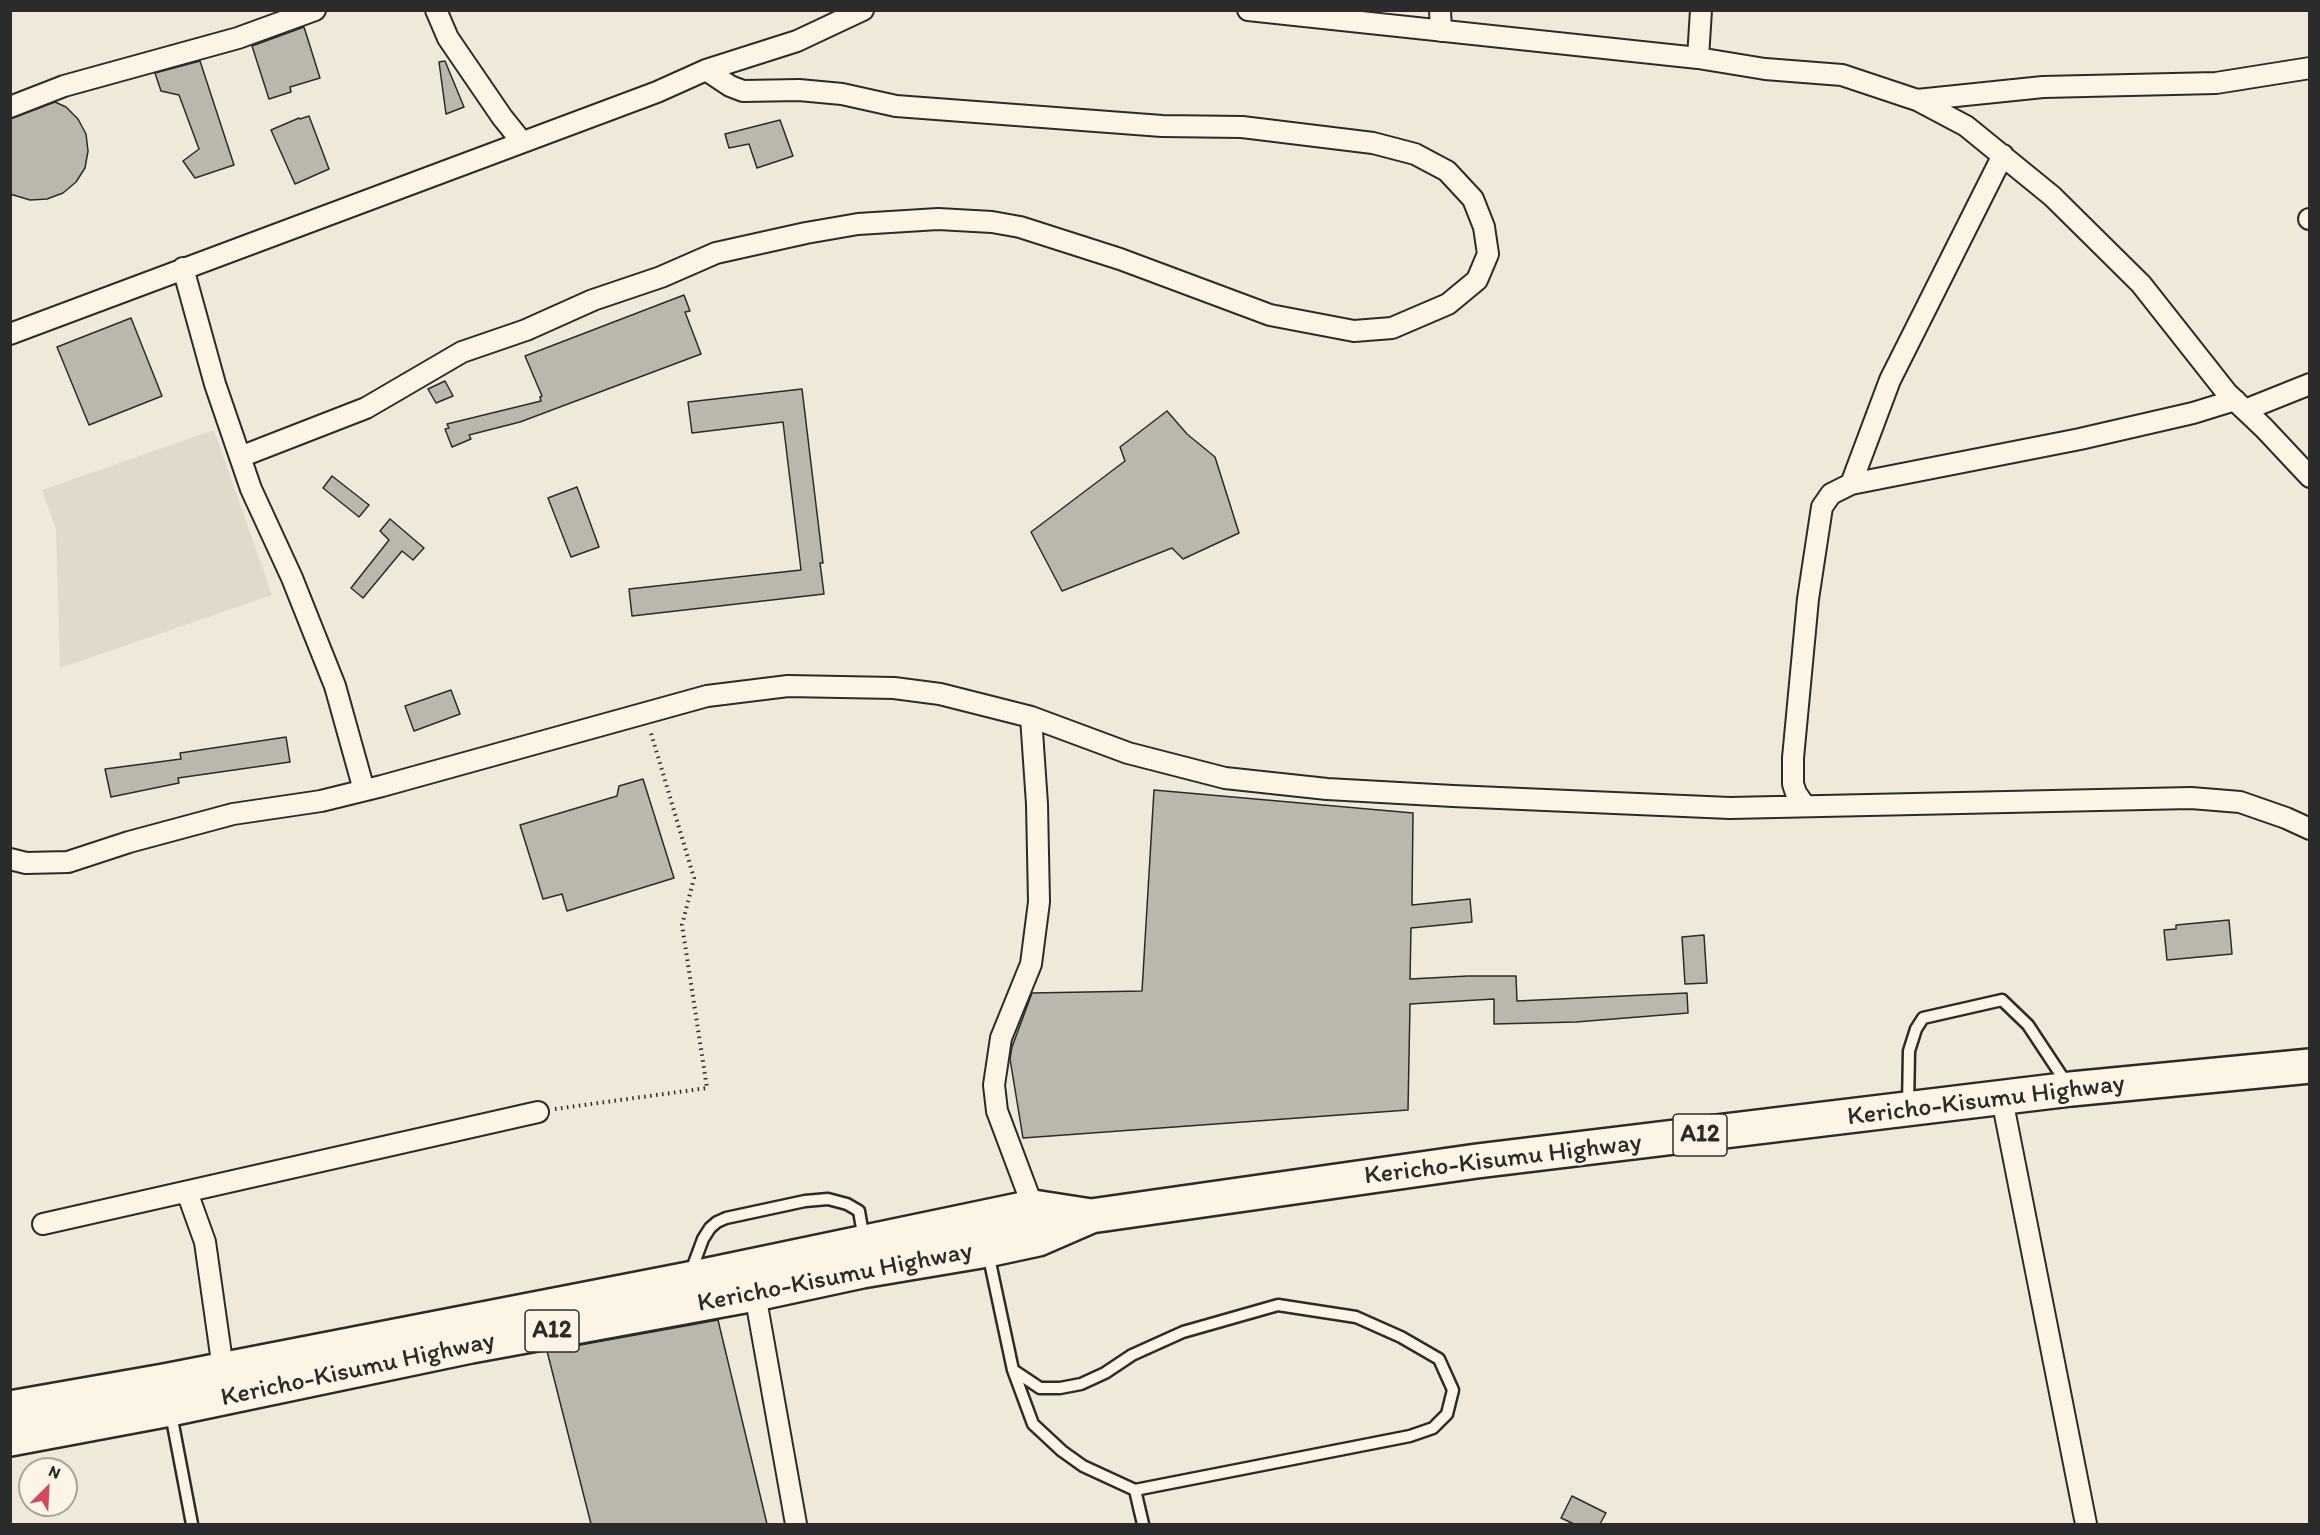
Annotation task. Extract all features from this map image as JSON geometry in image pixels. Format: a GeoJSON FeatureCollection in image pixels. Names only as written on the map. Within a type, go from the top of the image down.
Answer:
{"type":"FeatureCollection","features":[{"type":"Feature","properties":{"kind":"highway","name":"Kericho-Kisumu Highway"},"geometry":{"type":"LineString","coordinates":[[10,1439],[167,1395],[223,1370],[688,1292],[865,1257],[987,1250],[1038,1239],[1091,1216],[1477,1161],[2071,1089],[2310,1066]]}},
{"type":"Feature","properties":{"kind":"highway","name":"Kericho-Kisumu Highway"},"geometry":{"type":"LineString","coordinates":[[10,1408],[167,1395],[471,1346],[688,1292],[755,1294],[865,1257],[1033,1207],[1091,1216]]}},
{"type":"Feature","properties":{"kind":"street"},"geometry":{"type":"LineString","coordinates":[[10,107],[64,86],[238,38],[315,10]]}},
{"type":"Feature","properties":{"kind":"street"},"geometry":{"type":"LineString","coordinates":[[436,10],[448,38],[502,117],[522,142]]}},
{"type":"Feature","properties":{"kind":"street"},"geometry":{"type":"LineString","coordinates":[[10,334],[657,92],[706,70],[797,40],[863,10]]}},
{"type":"Feature","properties":{"kind":"street"},"geometry":{"type":"LineString","coordinates":[[1248,10],[1698,58],[1765,69],[1842,75],[1917,100],[1966,126],[2052,196],[2140,284],[2240,405],[2310,477]]}},
{"type":"Feature","properties":{"kind":"street"},"geometry":{"type":"LineString","coordinates":[[1440,10],[1441,31]]}},
{"type":"Feature","properties":{"kind":"street"},"geometry":{"type":"LineString","coordinates":[[1698,58],[1701,10]]}},
{"type":"Feature","properties":{"kind":"street"},"geometry":{"type":"LineString","coordinates":[[1917,100],[2043,87],[2216,83],[2310,68]]}},
{"type":"Feature","properties":{"kind":"street"},"geometry":{"type":"LineString","coordinates":[[240,457],[366,408],[462,352],[526,330],[593,300],[661,277],[716,253],[858,224],[938,219],[992,222],[1020,227],[1120,260],[1270,315],[1354,331],[1392,328],[1448,304],[1477,280],[1488,254],[1484,227],[1473,200],[1447,171],[1415,154],[1373,142],[1242,127],[1162,126],[907,107],[842,94],[799,90],[743,91],[730,86],[706,70]]}},
{"type":"Feature","properties":{"kind":"street"},"geometry":{"type":"LineString","coordinates":[[1851,484],[1890,380],[2003,155]]}},
{"type":"Feature","properties":{"kind":"street"},"geometry":{"type":"LineString","coordinates":[[183,268],[216,384],[251,489],[292,578],[335,686],[364,790]]}},
{"type":"Feature","properties":{"kind":"street"},"geometry":{"type":"LineString","coordinates":[[1805,806],[1796,793],[1793,771],[1808,599],[1822,507],[1831,494],[1851,484],[2240,405],[2310,384]]}},
{"type":"Feature","properties":{"kind":"street"},"geometry":{"type":"LineString","coordinates":[[10,859],[26,863],[68,862],[129,842],[233,814],[321,801],[707,696],[788,686],[894,688],[940,694],[1031,717],[1128,753],[1225,778],[1327,789],[1730,808],[2191,798],[2240,802],[2286,818],[2310,830]]}},
{"type":"Feature","properties":{"kind":"street"},"geometry":{"type":"LineString","coordinates":[[1031,717],[1037,804],[1039,902],[1031,964],[1001,1038],[994,1085],[997,1111],[1033,1207],[1038,1239]]}},
{"type":"Feature","properties":{"kind":"street"},"geometry":{"type":"LineString","coordinates":[[2002,1099],[2086,1524]]}},
{"type":"Feature","properties":{"kind":"street"},"geometry":{"type":"LineString","coordinates":[[43,1224],[538,1112]]}},
{"type":"Feature","properties":{"kind":"street"},"geometry":{"type":"LineString","coordinates":[[187,1192],[205,1242],[223,1370]]}},
{"type":"Feature","properties":{"kind":"street"},"geometry":{"type":"LineString","coordinates":[[755,1294],[796,1524]]}},
{"type":"Feature","properties":{"kind":"lane"},"geometry":{"type":"LineString","coordinates":[[1908,1110],[1909,1052],[1916,1029],[1923,1018],[2002,1000],[2028,1025],[2071,1089]]}},
{"type":"Feature","properties":{"kind":"lane"},"geometry":{"type":"LineString","coordinates":[[688,1292],[703,1239],[717,1222],[726,1218],[805,1201],[828,1199],[847,1204],[859,1212],[865,1257]]}},
{"type":"Feature","properties":{"kind":"lane"},"geometry":{"type":"LineString","coordinates":[[987,1250],[1012,1370],[1033,1424],[1083,1466],[1135,1490],[1410,1436],[1433,1428],[1447,1413],[1453,1390],[1439,1359],[1401,1337],[1356,1317],[1278,1305],[1183,1332],[1132,1355],[1105,1373],[1081,1384],[1060,1388],[1040,1388],[1012,1370]]}},
{"type":"Feature","properties":{"kind":"lane"},"geometry":{"type":"LineString","coordinates":[[167,1395],[192,1524]]}},
{"type":"Feature","properties":{"kind":"lane"},"geometry":{"type":"LineString","coordinates":[[1135,1490],[1143,1524]]}},
{"type":"Feature","properties":{"kind":"path"},"geometry":{"type":"LineString","coordinates":[[538,1112],[706,1088],[682,924],[694,878],[645,712]]}},
{"type":"Feature","properties":{"kind":"shaded area"},"geometry":{"type":"Polygon","coordinates":[[[214,430],[272,595],[60,668],[56,529],[42,490],[214,430]]]}},
{"type":"Feature","properties":{"kind":"building"},"geometry":{"type":"Polygon","coordinates":[[[304,27],[320,78],[290,87],[291,92],[269,99],[252,46],[304,27]]]}},
{"type":"Feature","properties":{"kind":"building"},"geometry":{"type":"Polygon","coordinates":[[[200,61],[234,165],[195,178],[183,161],[199,149],[179,95],[161,91],[155,73],[200,61]]]}},
{"type":"Feature","properties":{"kind":"building"},"geometry":{"type":"Polygon","coordinates":[[[445,61],[464,107],[446,114],[439,62],[445,61]]]}},
{"type":"Feature","properties":{"kind":"building"},"geometry":{"type":"Polygon","coordinates":[[[55,102],[66,107],[78,119],[86,134],[88,151],[85,168],[76,182],[63,193],[47,199],[30,200],[10,194],[10,119],[55,102]]]}},
{"type":"Feature","properties":{"kind":"building"},"geometry":{"type":"Polygon","coordinates":[[[309,116],[329,169],[295,184],[271,130],[309,116]]]}},
{"type":"Feature","properties":{"kind":"building"},"geometry":{"type":"Polygon","coordinates":[[[780,120],[793,156],[757,168],[749,144],[729,148],[725,134],[780,120]]]}},
{"type":"Feature","properties":{"kind":"building"},"geometry":{"type":"Polygon","coordinates":[[[684,295],[690,311],[685,312],[701,354],[520,422],[469,435],[471,439],[452,447],[445,429],[449,428],[447,424],[541,401],[542,396],[525,356],[684,295]]]}},
{"type":"Feature","properties":{"kind":"building"},"geometry":{"type":"Polygon","coordinates":[[[131,318],[162,396],[89,425],[57,347],[131,318]]]}},
{"type":"Feature","properties":{"kind":"building"},"geometry":{"type":"Polygon","coordinates":[[[445,381],[453,396],[436,403],[428,389],[445,381]]]}},
{"type":"Feature","properties":{"kind":"building"},"geometry":{"type":"Polygon","coordinates":[[[802,389],[823,563],[820,563],[824,594],[632,616],[629,589],[801,570],[783,422],[692,433],[688,402],[802,389]]]}},
{"type":"Feature","properties":{"kind":"building"},"geometry":{"type":"Polygon","coordinates":[[[1167,411],[1187,434],[1215,457],[1239,533],[1183,559],[1172,548],[1062,591],[1031,532],[1125,461],[1120,447],[1167,411]]]}},
{"type":"Feature","properties":{"kind":"building"},"geometry":{"type":"Polygon","coordinates":[[[332,476],[369,505],[359,517],[323,488],[332,476]]]}},
{"type":"Feature","properties":{"kind":"building"},"geometry":{"type":"Polygon","coordinates":[[[577,487],[599,547],[571,557],[548,498],[577,487]]]}},
{"type":"Feature","properties":{"kind":"building"},"geometry":{"type":"Polygon","coordinates":[[[390,519],[424,548],[413,560],[402,551],[363,598],[351,588],[389,540],[380,531],[390,519]]]}},
{"type":"Feature","properties":{"kind":"building"},"geometry":{"type":"Polygon","coordinates":[[[451,690],[460,714],[414,731],[405,706],[451,690]]]}},
{"type":"Feature","properties":{"kind":"building"},"geometry":{"type":"Polygon","coordinates":[[[286,737],[290,762],[178,778],[179,783],[111,797],[105,769],[181,759],[180,753],[286,737]]]}},
{"type":"Feature","properties":{"kind":"building"},"geometry":{"type":"Polygon","coordinates":[[[643,779],[674,878],[567,911],[562,894],[543,899],[520,825],[617,796],[619,786],[643,779]]]}},
{"type":"Feature","properties":{"kind":"building"},"geometry":{"type":"Polygon","coordinates":[[[1154,790],[1413,813],[1412,905],[1470,899],[1472,922],[1411,928],[1410,979],[1516,976],[1517,1001],[1687,993],[1688,1013],[1576,1022],[1494,1024],[1494,999],[1410,1004],[1408,1110],[1023,1138],[1010,1059],[1012,1047],[1032,993],[1142,991],[1154,790]]]}},
{"type":"Feature","properties":{"kind":"building"},"geometry":{"type":"Polygon","coordinates":[[[2229,920],[2232,954],[2167,960],[2164,930],[2176,929],[2176,925],[2229,920]]]}},
{"type":"Feature","properties":{"kind":"building"},"geometry":{"type":"Polygon","coordinates":[[[1704,935],[1707,983],[1685,984],[1682,937],[1704,935]]]}},
{"type":"Feature","properties":{"kind":"building"},"geometry":{"type":"Polygon","coordinates":[[[718,1320],[767,1524],[591,1524],[547,1351],[718,1320]]]}},
{"type":"Feature","properties":{"kind":"building"},"geometry":{"type":"Polygon","coordinates":[[[1572,1496],[1606,1513],[1600,1524],[1574,1524],[1561,1518],[1572,1496]]]}}]}
